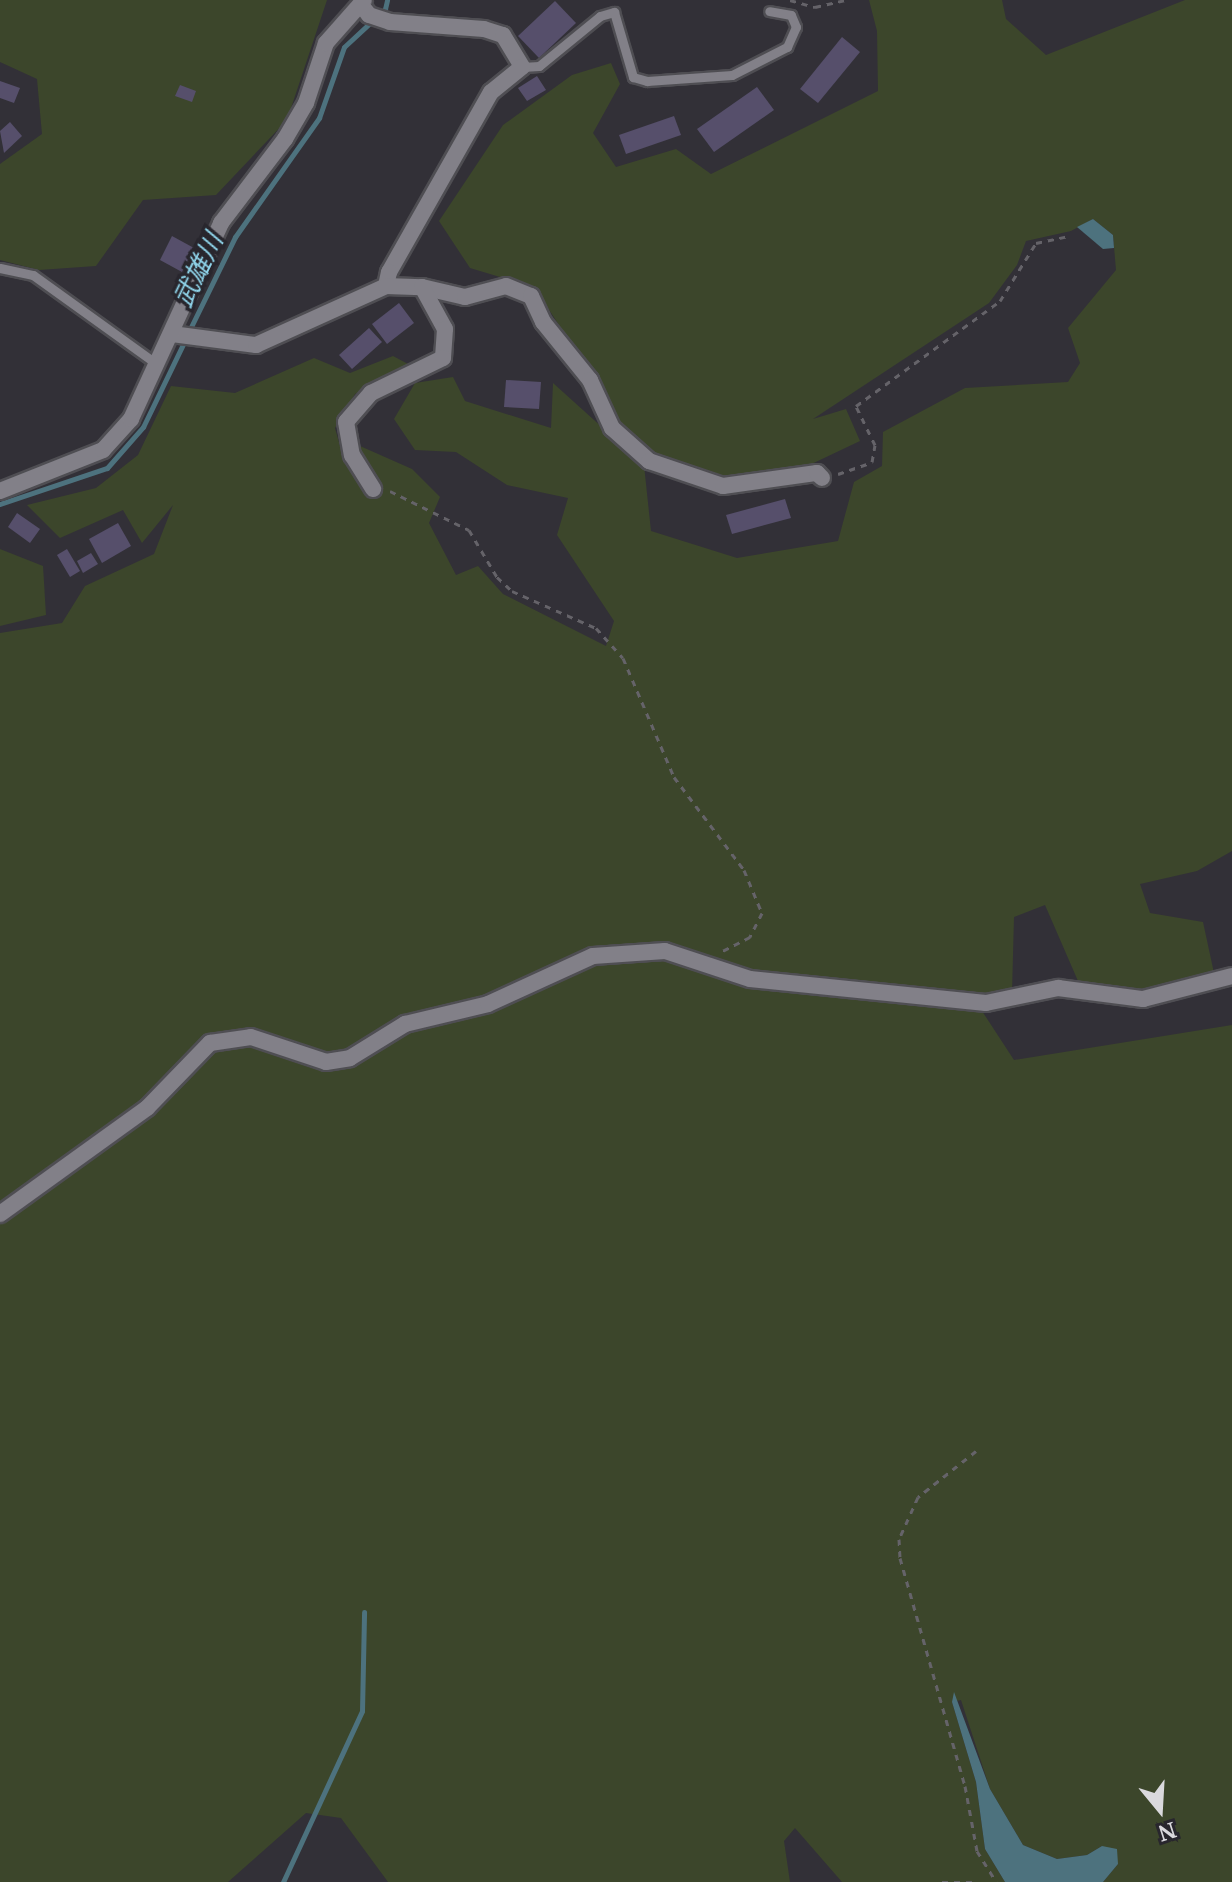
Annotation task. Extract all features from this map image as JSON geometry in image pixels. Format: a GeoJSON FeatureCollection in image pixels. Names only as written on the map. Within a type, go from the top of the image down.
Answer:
{"type":"FeatureCollection","features":[{"type":"Feature","properties":{"kind":"street"},"geometry":{"type":"LineString","coordinates":[[0,491],[103,450],[131,419],[221,223],[285,139],[336,28],[365,7],[390,22],[484,29],[503,35],[522,67],[491,92],[389,272],[386,286]]}},
{"type":"Feature","properties":{"kind":"street"},"geometry":{"type":"LineString","coordinates":[[172,334],[256,345],[386,286],[422,287],[465,297],[506,286],[531,296],[543,322],[590,380],[612,428],[649,461],[723,486],[817,473],[822,478]]}},
{"type":"Feature","properties":{"kind":"street"},"geometry":{"type":"LineString","coordinates":[[373,489],[352,455],[346,422],[371,393],[443,358],[445,329],[422,287]]}},
{"type":"Feature","properties":{"kind":"street"},"geometry":{"type":"LineString","coordinates":[[0,1214],[39,1191],[147,1108],[192,1057],[225,1038],[251,1037],[326,1062],[374,1048],[405,1024],[488,1004],[593,956],[665,951],[750,979],[986,1003],[1058,988],[1143,999],[1232,976]]}},
{"type":"Feature","properties":{"kind":"lane"},"geometry":{"type":"LineString","coordinates":[[522,67],[539,66],[600,16],[614,12],[633,77],[647,81],[732,75],[787,47],[796,27],[791,15],[769,11]]}},
{"type":"Feature","properties":{"kind":"lane"},"geometry":{"type":"LineString","coordinates":[[0,268],[33,275],[157,364]]}},
{"type":"Feature","properties":{"kind":"path"},"geometry":{"type":"LineString","coordinates":[[790,0],[815,7],[846,0]]}},
{"type":"Feature","properties":{"kind":"path"},"geometry":{"type":"LineString","coordinates":[[822,478],[872,462],[875,445],[856,406],[1000,301],[1036,243],[1068,236]]}},
{"type":"Feature","properties":{"kind":"path"},"geometry":{"type":"LineString","coordinates":[[373,489],[392,491],[443,521],[469,530],[497,577],[512,591],[596,628],[623,658],[674,777],[744,870],[762,913],[750,937],[696,960]]}},
{"type":"Feature","properties":{"kind":"path"},"geometry":{"type":"LineString","coordinates":[[976,1451],[918,1497],[899,1539],[900,1558],[965,1786],[977,1851],[996,1882]]}},
{"type":"Feature","properties":{"kind":"path"},"geometry":{"type":"LineString","coordinates":[[942,1882],[975,1882]]}},
{"type":"Feature","properties":{"kind":"green space"},"geometry":{"type":"Polygon","coordinates":[[[0,0],[327,0],[287,120],[216,195],[143,200],[96,266],[39,270],[0,260],[0,164],[42,134],[37,79],[0,62],[0,0]]]}},
{"type":"Feature","properties":{"kind":"green space"},"geometry":{"type":"Polygon","coordinates":[[[869,0],[1002,0],[1006,19],[1046,55],[1185,0],[1232,0],[1232,851],[1197,871],[1140,884],[1150,913],[1203,922],[1214,973],[1144,993],[1078,981],[1045,905],[1014,917],[1012,993],[982,1011],[1014,1060],[1232,1025],[1232,1882],[1103,1882],[1118,1864],[1102,1846],[1087,1855],[1057,1859],[1023,1845],[990,1789],[961,1700],[952,1702],[976,1782],[985,1849],[1005,1882],[842,1882],[795,1828],[784,1841],[790,1882],[388,1882],[341,1818],[306,1813],[228,1882],[0,1882],[0,633],[62,623],[85,586],[154,554],[173,505],[142,543],[123,510],[60,538],[27,505],[96,488],[138,455],[171,386],[235,393],[314,358],[350,373],[393,356],[408,364],[355,394],[335,428],[342,453],[360,446],[412,469],[440,497],[429,523],[456,575],[478,566],[503,594],[606,646],[614,621],[557,535],[568,498],[507,485],[456,452],[415,450],[394,419],[415,383],[453,377],[465,401],[551,428],[553,383],[644,465],[651,531],[737,558],[838,541],[854,482],[882,466],[883,432],[965,388],[1068,382],[1080,363],[1068,328],[1116,270],[1113,235],[1093,219],[1071,231],[1026,241],[1017,265],[989,303],[813,419],[846,409],[860,441],[782,478],[722,478],[652,454],[619,427],[603,392],[534,287],[470,268],[439,221],[503,125],[572,75],[611,63],[620,84],[593,133],[616,167],[676,149],[711,174],[878,91],[877,31],[869,0]]]}},
{"type":"Feature","properties":{"kind":"green space"},"geometry":{"type":"Polygon","coordinates":[[[0,549],[43,566],[46,615],[0,626],[0,549]]]}},
{"type":"Feature","properties":{"kind":"water"},"geometry":{"type":"Polygon","coordinates":[[[1093,219],[1113,235],[1114,248],[1103,249],[1077,227],[1093,219]]]}},
{"type":"Feature","properties":{"kind":"water"},"geometry":{"type":"Polygon","coordinates":[[[954,1692],[990,1789],[1023,1845],[1057,1859],[1087,1855],[1102,1846],[1117,1849],[1118,1864],[1103,1882],[1005,1882],[985,1849],[976,1782],[952,1702],[954,1692]]]}},
{"type":"Feature","properties":{"kind":"building"},"geometry":{"type":"Polygon","coordinates":[[[555,1],[576,23],[539,58],[518,36],[555,1]]]}},
{"type":"Feature","properties":{"kind":"building"},"geometry":{"type":"Polygon","coordinates":[[[842,37],[860,52],[818,103],[800,89],[842,37]]]}},
{"type":"Feature","properties":{"kind":"building"},"geometry":{"type":"Polygon","coordinates":[[[537,76],[546,90],[527,101],[518,88],[537,76]]]}},
{"type":"Feature","properties":{"kind":"building"},"geometry":{"type":"Polygon","coordinates":[[[0,81],[20,88],[14,103],[0,98],[0,81]]]}},
{"type":"Feature","properties":{"kind":"building"},"geometry":{"type":"Polygon","coordinates":[[[180,85],[196,91],[192,102],[175,96],[180,85]]]}},
{"type":"Feature","properties":{"kind":"building"},"geometry":{"type":"Polygon","coordinates":[[[757,87],[774,110],[714,152],[697,129],[757,87]]]}},
{"type":"Feature","properties":{"kind":"building"},"geometry":{"type":"Polygon","coordinates":[[[674,116],[681,135],[626,154],[619,135],[674,116]]]}},
{"type":"Feature","properties":{"kind":"building"},"geometry":{"type":"Polygon","coordinates":[[[10,122],[22,136],[4,153],[0,131],[10,122]]]}},
{"type":"Feature","properties":{"kind":"building"},"geometry":{"type":"Polygon","coordinates":[[[172,236],[194,248],[182,272],[160,260],[172,236]]]}},
{"type":"Feature","properties":{"kind":"building"},"geometry":{"type":"Polygon","coordinates":[[[399,303],[414,323],[387,344],[372,324],[399,303]]]}},
{"type":"Feature","properties":{"kind":"building"},"geometry":{"type":"Polygon","coordinates":[[[369,328],[382,342],[352,369],[339,355],[369,328]]]}},
{"type":"Feature","properties":{"kind":"building"},"geometry":{"type":"Polygon","coordinates":[[[506,380],[541,382],[539,409],[504,407],[506,380]]]}},
{"type":"Feature","properties":{"kind":"building"},"geometry":{"type":"Polygon","coordinates":[[[785,499],[791,518],[732,534],[726,515],[785,499]]]}},
{"type":"Feature","properties":{"kind":"building"},"geometry":{"type":"Polygon","coordinates":[[[17,513],[40,529],[30,543],[8,527],[17,513]]]}},
{"type":"Feature","properties":{"kind":"building"},"geometry":{"type":"Polygon","coordinates":[[[118,523],[131,546],[102,563],[89,539],[118,523]]]}},
{"type":"Feature","properties":{"kind":"building"},"geometry":{"type":"Polygon","coordinates":[[[67,549],[80,571],[70,577],[57,555],[67,549]]]}},
{"type":"Feature","properties":{"kind":"building"},"geometry":{"type":"Polygon","coordinates":[[[91,553],[98,564],[83,573],[77,561],[91,553]]]}},
{"type":"Feature","properties":{"kind":"waterway","name":"武雄川"},"geometry":{"type":"LineString","coordinates":[[189,331],[235,237],[319,118],[344,47],[385,9],[387,0]]}},
{"type":"Feature","properties":{"kind":"waterway","name":"武雄川"},"geometry":{"type":"LineString","coordinates":[[0,504],[107,468],[143,427],[185,340]]}},
{"type":"Feature","properties":{"kind":"waterway"},"geometry":{"type":"LineString","coordinates":[[283,1882],[362,1711],[364,1612]]}}]}
